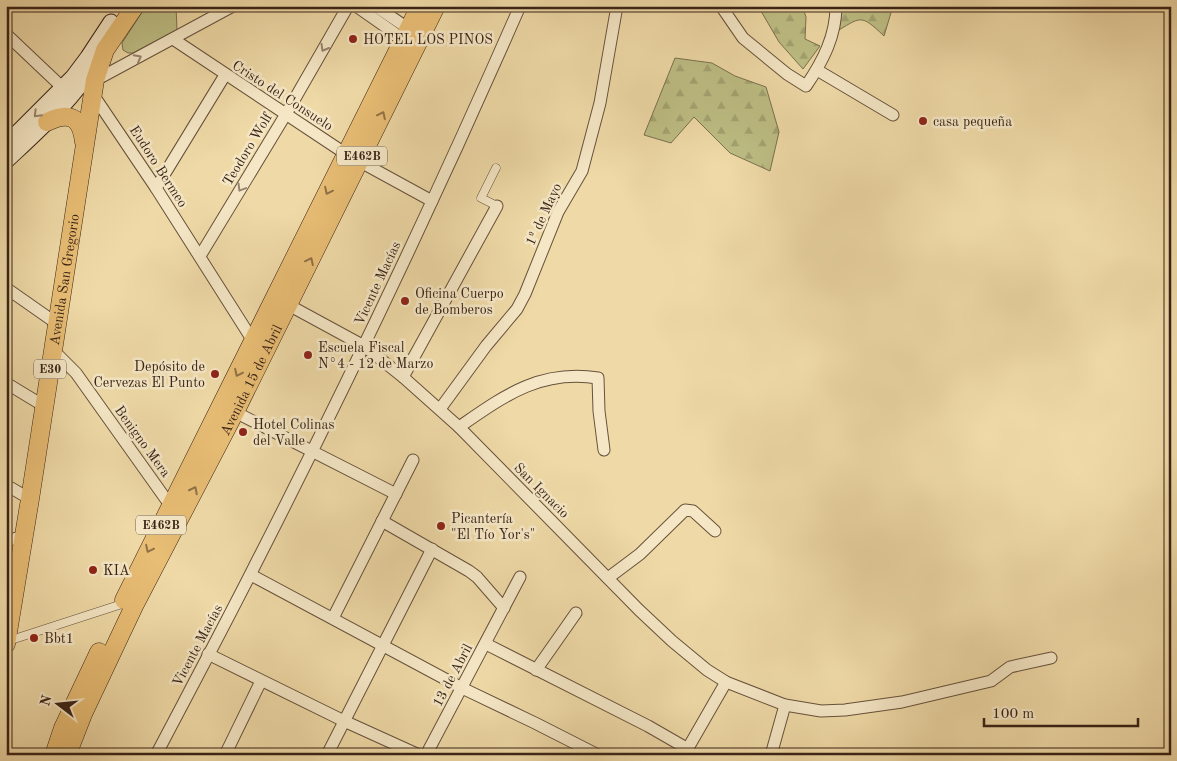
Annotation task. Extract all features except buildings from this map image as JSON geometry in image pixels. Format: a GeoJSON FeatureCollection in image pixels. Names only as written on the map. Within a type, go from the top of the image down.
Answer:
{"type":"FeatureCollection","features":[{"type":"Feature","properties":{"kind":"main road","name":"Avenida 15 de Abril"},"geometry":{"type":"LineString","coordinates":[[54,755],[70,713],[170,505],[258,349],[352,158],[420,6]]}},
{"type":"Feature","properties":{"kind":"main road","name":"Avenida 15 de Abril"},"geometry":{"type":"LineString","coordinates":[[352,158],[436,6]]}},
{"type":"Feature","properties":{"kind":"main road","name":"E30"},"geometry":{"type":"LineString","coordinates":[[105,50],[104,38],[111,22],[129,7]]}},
{"type":"Feature","properties":{"kind":"main road","name":"E30"},"geometry":{"type":"LineString","coordinates":[[81,84],[105,50],[129,7]]}},
{"type":"Feature","properties":{"kind":"main road"},"geometry":{"type":"LineString","coordinates":[[6,162],[48,122],[81,84],[88,57],[111,22]]}},
{"type":"Feature","properties":{"kind":"main road"},"geometry":{"type":"LineString","coordinates":[[6,144],[81,84]]}},
{"type":"Feature","properties":{"kind":"main road","name":"Avenida San Gregorio"},"geometry":{"type":"LineString","coordinates":[[6,642],[30,499],[84,145],[81,84]]}},
{"type":"Feature","properties":{"kind":"main road"},"geometry":{"type":"LineString","coordinates":[[48,122],[62,116],[73,118],[81,127],[84,145]]}},
{"type":"Feature","properties":{"kind":"main road","name":"Avenida 15 de Abril"},"geometry":{"type":"LineString","coordinates":[[67,755],[83,714],[135,604],[235,412],[258,349]]}},
{"type":"Feature","properties":{"kind":"street"},"geometry":{"type":"LineString","coordinates":[[81,84],[173,39],[233,6]]}},
{"type":"Feature","properties":{"kind":"street","name":"Teodoro Wolf"},"geometry":{"type":"LineString","coordinates":[[200,256],[286,114],[348,6]]}},
{"type":"Feature","properties":{"kind":"street"},"geometry":{"type":"LineString","coordinates":[[356,6],[406,34]]}},
{"type":"Feature","properties":{"kind":"street"},"geometry":{"type":"LineString","coordinates":[[375,6],[406,34]]}},
{"type":"Feature","properties":{"kind":"street","name":"Vicente Macías"},"geometry":{"type":"LineString","coordinates":[[156,755],[251,575],[364,346],[457,149],[520,6]]}},
{"type":"Feature","properties":{"kind":"street","name":"1º de Mayo"},"geometry":{"type":"LineString","coordinates":[[440,409],[486,346],[517,309],[525,294],[558,212],[582,171],[600,103],[617,6]]}},
{"type":"Feature","properties":{"kind":"street"},"geometry":{"type":"LineString","coordinates":[[722,6],[743,38],[787,74],[806,86],[817,70],[832,37],[836,6]]}},
{"type":"Feature","properties":{"kind":"street","name":"Eudoro Bermeo"},"geometry":{"type":"LineString","coordinates":[[6,34],[81,84],[156,188],[258,349]]}},
{"type":"Feature","properties":{"kind":"street","name":"Cristo del Consuelo"},"geometry":{"type":"LineString","coordinates":[[173,39],[352,158],[432,201]]}},
{"type":"Feature","properties":{"kind":"street"},"geometry":{"type":"LineString","coordinates":[[817,70],[893,115]]}},
{"type":"Feature","properties":{"kind":"street"},"geometry":{"type":"LineString","coordinates":[[156,188],[225,74]]}},
{"type":"Feature","properties":{"kind":"street"},"geometry":{"type":"LineString","coordinates":[[403,377],[497,206],[481,198],[496,168]]}},
{"type":"Feature","properties":{"kind":"street"},"geometry":{"type":"LineString","coordinates":[[6,288],[56,323]]}},
{"type":"Feature","properties":{"kind":"street","name":"San Ignacio"},"geometry":{"type":"LineString","coordinates":[[282,301],[364,346],[403,377],[459,426],[672,641],[707,670],[726,682],[785,705],[821,711],[845,710],[902,702],[991,681],[1010,666],[1051,658]]}},
{"type":"Feature","properties":{"kind":"street","name":"Benigno Mera"},"geometry":{"type":"LineString","coordinates":[[52,349],[76,373],[170,505]]}},
{"type":"Feature","properties":{"kind":"street"},"geometry":{"type":"LineString","coordinates":[[459,426],[500,399],[524,387],[551,378],[580,376],[598,378],[599,411],[604,450]]}},
{"type":"Feature","properties":{"kind":"street"},"geometry":{"type":"LineString","coordinates":[[6,383],[44,406]]}},
{"type":"Feature","properties":{"kind":"street"},"geometry":{"type":"LineString","coordinates":[[235,412],[396,494]]}},
{"type":"Feature","properties":{"kind":"street"},"geometry":{"type":"LineString","coordinates":[[333,618],[412,460]]}},
{"type":"Feature","properties":{"kind":"street"},"geometry":{"type":"LineString","coordinates":[[6,486],[30,499]]}},
{"type":"Feature","properties":{"kind":"street"},"geometry":{"type":"LineString","coordinates":[[608,578],[640,554],[685,510],[693,511],[715,531]]}},
{"type":"Feature","properties":{"kind":"street"},"geometry":{"type":"LineString","coordinates":[[382,521],[432,549],[477,578],[504,608]]}},
{"type":"Feature","properties":{"kind":"street"},"geometry":{"type":"LineString","coordinates":[[6,540],[24,536]]}},
{"type":"Feature","properties":{"kind":"street"},"geometry":{"type":"LineString","coordinates":[[327,755],[432,549]]}},
{"type":"Feature","properties":{"kind":"street"},"geometry":{"type":"LineString","coordinates":[[251,575],[462,688],[535,722],[598,755]]}},
{"type":"Feature","properties":{"kind":"street","name":"13 de Abril"},"geometry":{"type":"LineString","coordinates":[[426,755],[520,577]]}},
{"type":"Feature","properties":{"kind":"street"},"geometry":{"type":"LineString","coordinates":[[6,642],[122,604]]}},
{"type":"Feature","properties":{"kind":"street"},"geometry":{"type":"LineString","coordinates":[[536,670],[576,614]]}},
{"type":"Feature","properties":{"kind":"street"},"geometry":{"type":"LineString","coordinates":[[486,644],[648,726],[686,752],[726,682]]}},
{"type":"Feature","properties":{"kind":"street"},"geometry":{"type":"LineString","coordinates":[[208,654],[344,721],[419,755]]}},
{"type":"Feature","properties":{"kind":"street"},"geometry":{"type":"LineString","coordinates":[[225,755],[261,681]]}},
{"type":"Feature","properties":{"kind":"street"},"geometry":{"type":"LineString","coordinates":[[771,755],[785,705]]}},
{"type":"Feature","properties":{"kind":"green space"},"geometry":{"type":"Polygon","coordinates":[[[146,6],[176,6],[177,30],[133,53],[128,53],[123,50],[122,43],[146,6]]]}},
{"type":"Feature","properties":{"kind":"green space"},"geometry":{"type":"Polygon","coordinates":[[[758,6],[802,6],[806,17],[805,39],[820,46],[803,69],[779,42],[758,6]]]}},
{"type":"Feature","properties":{"kind":"green space"},"geometry":{"type":"Polygon","coordinates":[[[830,6],[893,6],[884,36],[870,24],[860,20],[850,23],[834,33],[830,6]]]}},
{"type":"Feature","properties":{"kind":"green space"},"geometry":{"type":"Polygon","coordinates":[[[675,58],[712,63],[735,76],[766,87],[779,132],[770,171],[730,153],[694,117],[671,143],[644,135],[675,58]]]}},
{"type":"Feature","properties":{"kind":"place","name":"HOTEL LOS PINOS"},"geometry":{"type":"Point","coordinates":[353,39]}},
{"type":"Feature","properties":{"kind":"place","name":"casa pequeña"},"geometry":{"type":"Point","coordinates":[923,121]}},
{"type":"Feature","properties":{"kind":"place","name":"Oficina Cuerpo de Bomberos"},"geometry":{"type":"Point","coordinates":[405,301]}},
{"type":"Feature","properties":{"kind":"place","name":"Escuela Fiscal N°4 - 12 de Marzo"},"geometry":{"type":"Point","coordinates":[308,355]}},
{"type":"Feature","properties":{"kind":"place","name":"Depósito de Cervezas El Punto"},"geometry":{"type":"Point","coordinates":[215,374]}},
{"type":"Feature","properties":{"kind":"place","name":"Hotel Colinas del Valle"},"geometry":{"type":"Point","coordinates":[243,432]}},
{"type":"Feature","properties":{"kind":"place","name":"Picantería \"El Tío Yor's\""},"geometry":{"type":"Point","coordinates":[441,526]}},
{"type":"Feature","properties":{"kind":"place","name":"KIA"},"geometry":{"type":"Point","coordinates":[93,570]}},
{"type":"Feature","properties":{"kind":"place","name":"Bbt1"},"geometry":{"type":"Point","coordinates":[34,638]}}]}
